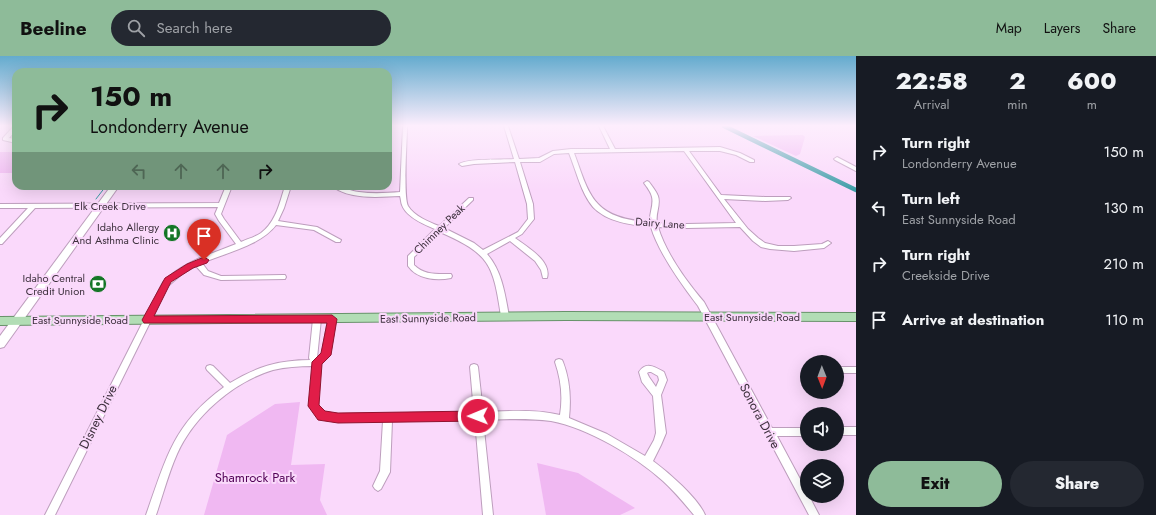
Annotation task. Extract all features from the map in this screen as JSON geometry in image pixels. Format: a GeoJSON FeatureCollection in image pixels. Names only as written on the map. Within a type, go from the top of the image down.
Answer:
{"type":"FeatureCollection","features":[{"type":"Feature","properties":{"kind":"main road"},"geometry":{"type":"LineString","coordinates":[[0,344],[112,190]]}},
{"type":"Feature","properties":{"kind":"main road","name":"East Sunnyside Road"},"geometry":{"type":"LineString","coordinates":[[0,321],[332,319],[505,316],[856,317]]}},
{"type":"Feature","properties":{"kind":"street"},"geometry":{"type":"LineString","coordinates":[[404,147],[403,194],[405,206],[426,224],[467,242],[483,253],[495,269],[505,316]]}},
{"type":"Feature","properties":{"kind":"street"},"geometry":{"type":"LineString","coordinates":[[483,253],[511,238],[527,226],[531,219],[530,204],[513,147]]}},
{"type":"Feature","properties":{"kind":"street"},"geometry":{"type":"LineString","coordinates":[[462,164],[474,162],[540,160],[554,152],[614,150],[725,150],[752,161]]}},
{"type":"Feature","properties":{"kind":"street"},"geometry":{"type":"LineString","coordinates":[[686,150],[742,225],[760,244],[772,248],[824,246],[828,243]]}},
{"type":"Feature","properties":{"kind":"street","name":"Dairy Lane"},"geometry":{"type":"LineString","coordinates":[[571,151],[596,207],[616,218],[654,225],[742,225]]}},
{"type":"Feature","properties":{"kind":"street"},"geometry":{"type":"LineString","coordinates":[[837,159],[856,169]]}},
{"type":"Feature","properties":{"kind":"street"},"geometry":{"type":"LineString","coordinates":[[647,183],[655,196],[653,210],[654,225]]}},
{"type":"Feature","properties":{"kind":"street"},"geometry":{"type":"LineString","coordinates":[[228,190],[218,214],[240,245]]}},
{"type":"Feature","properties":{"kind":"street"},"geometry":{"type":"LineString","coordinates":[[286,190],[274,223],[315,228],[338,240]]}},
{"type":"Feature","properties":{"kind":"street"},"geometry":{"type":"LineString","coordinates":[[343,190],[356,194],[403,194]]}},
{"type":"Feature","properties":{"kind":"street"},"geometry":{"type":"LineString","coordinates":[[720,197],[765,200],[788,198]]}},
{"type":"Feature","properties":{"kind":"street","name":"Chimney Peak"},"geometry":{"type":"LineString","coordinates":[[449,276],[426,276],[411,266],[411,256],[438,228],[471,199]]}},
{"type":"Feature","properties":{"kind":"street","name":"Elk Creek Drive"},"geometry":{"type":"LineString","coordinates":[[0,206],[221,205]]}},
{"type":"Feature","properties":{"kind":"street"},"geometry":{"type":"LineString","coordinates":[[0,242],[33,206]]}},
{"type":"Feature","properties":{"kind":"street","name":"Disney Drive"},"geometry":{"type":"LineString","coordinates":[[50,515],[168,280],[190,266],[256,238],[269,230],[274,223]]}},
{"type":"Feature","properties":{"kind":"street","name":"Sonora Drive"},"geometry":{"type":"LineString","coordinates":[[654,225],[684,284],[701,304],[814,515]]}},
{"type":"Feature","properties":{"kind":"street"},"geometry":{"type":"LineString","coordinates":[[511,238],[538,260],[545,270],[545,276]]}},
{"type":"Feature","properties":{"kind":"street"},"geometry":{"type":"LineString","coordinates":[[198,263],[206,273],[213,276],[283,277]]}},
{"type":"Feature","properties":{"kind":"street"},"geometry":{"type":"LineString","coordinates":[[317,319],[312,358],[317,362]]}},
{"type":"Feature","properties":{"kind":"street"},"geometry":{"type":"LineString","coordinates":[[151,515],[176,445],[198,414],[230,388],[258,372],[273,367],[317,362],[326,355],[332,319]]}},
{"type":"Feature","properties":{"kind":"street"},"geometry":{"type":"LineString","coordinates":[[317,362],[314,406],[322,416],[334,418],[388,418],[533,415],[564,421],[601,437],[647,462],[668,480],[700,515]]}},
{"type":"Feature","properties":{"kind":"street"},"geometry":{"type":"LineString","coordinates":[[559,362],[565,386],[566,408],[564,421]]}},
{"type":"Feature","properties":{"kind":"street"},"geometry":{"type":"LineString","coordinates":[[474,367],[488,515]]}},
{"type":"Feature","properties":{"kind":"street"},"geometry":{"type":"LineString","coordinates":[[210,368],[230,388]]}},
{"type":"Feature","properties":{"kind":"street"},"geometry":{"type":"LineString","coordinates":[[844,370],[856,370]]}},
{"type":"Feature","properties":{"kind":"street"},"geometry":{"type":"LineString","coordinates":[[647,462],[661,434],[657,394]]}},
{"type":"Feature","properties":{"kind":"street"},"geometry":{"type":"LineString","coordinates":[[378,486],[385,472],[388,418]]}},
{"type":"Feature","properties":{"kind":"street"},"geometry":{"type":"LineString","coordinates":[[844,432],[856,431]]}},
{"type":"Feature","properties":{"kind":"street"},"geometry":{"type":"LineString","coordinates":[[769,432],[800,432]]}},
{"type":"Feature","properties":{"kind":"green space"},"geometry":{"type":"Polygon","coordinates":[[[778,147],[802,147],[800,154],[796,156],[778,147]]]}},
{"type":"Feature","properties":{"kind":"green space"},"geometry":{"type":"Polygon","coordinates":[[[0,152],[12,152],[12,173],[0,173],[0,152]]]}},
{"type":"Feature","properties":{"kind":"green space","name":"Shamrock Park"},"geometry":{"type":"Polygon","coordinates":[[[300,402],[291,465],[325,464],[320,500],[327,515],[204,515],[227,435],[275,404],[300,402]]]}},
{"type":"Feature","properties":{"kind":"green space"},"geometry":{"type":"Polygon","coordinates":[[[537,463],[578,473],[635,508],[620,515],[546,515],[537,463]]]}},
{"type":"Feature","properties":{"kind":"waterway"},"geometry":{"type":"LineString","coordinates":[[768,147],[856,190]]}},
{"type":"Feature","properties":{"kind":"waterway"},"geometry":{"type":"LineString","coordinates":[[96,199],[103,190]]}},
{"type":"Feature","properties":{"kind":"place","name":"Idaho Allergy And Asthma Clinic"},"geometry":{"type":"Point","coordinates":[172,233]}},
{"type":"Feature","properties":{"kind":"place","name":"Idaho Central Credit Union"},"geometry":{"type":"Point","coordinates":[98,284]}},
{"type":"Feature","properties":{"kind":"route"},"geometry":{"type":"LineString","coordinates":[[204,260],[190,266],[168,280],[147,320],[332,319],[326,355],[317,362],[318,371],[314,406],[316,411],[322,416],[329,418],[388,418],[478,416]]}}]}
